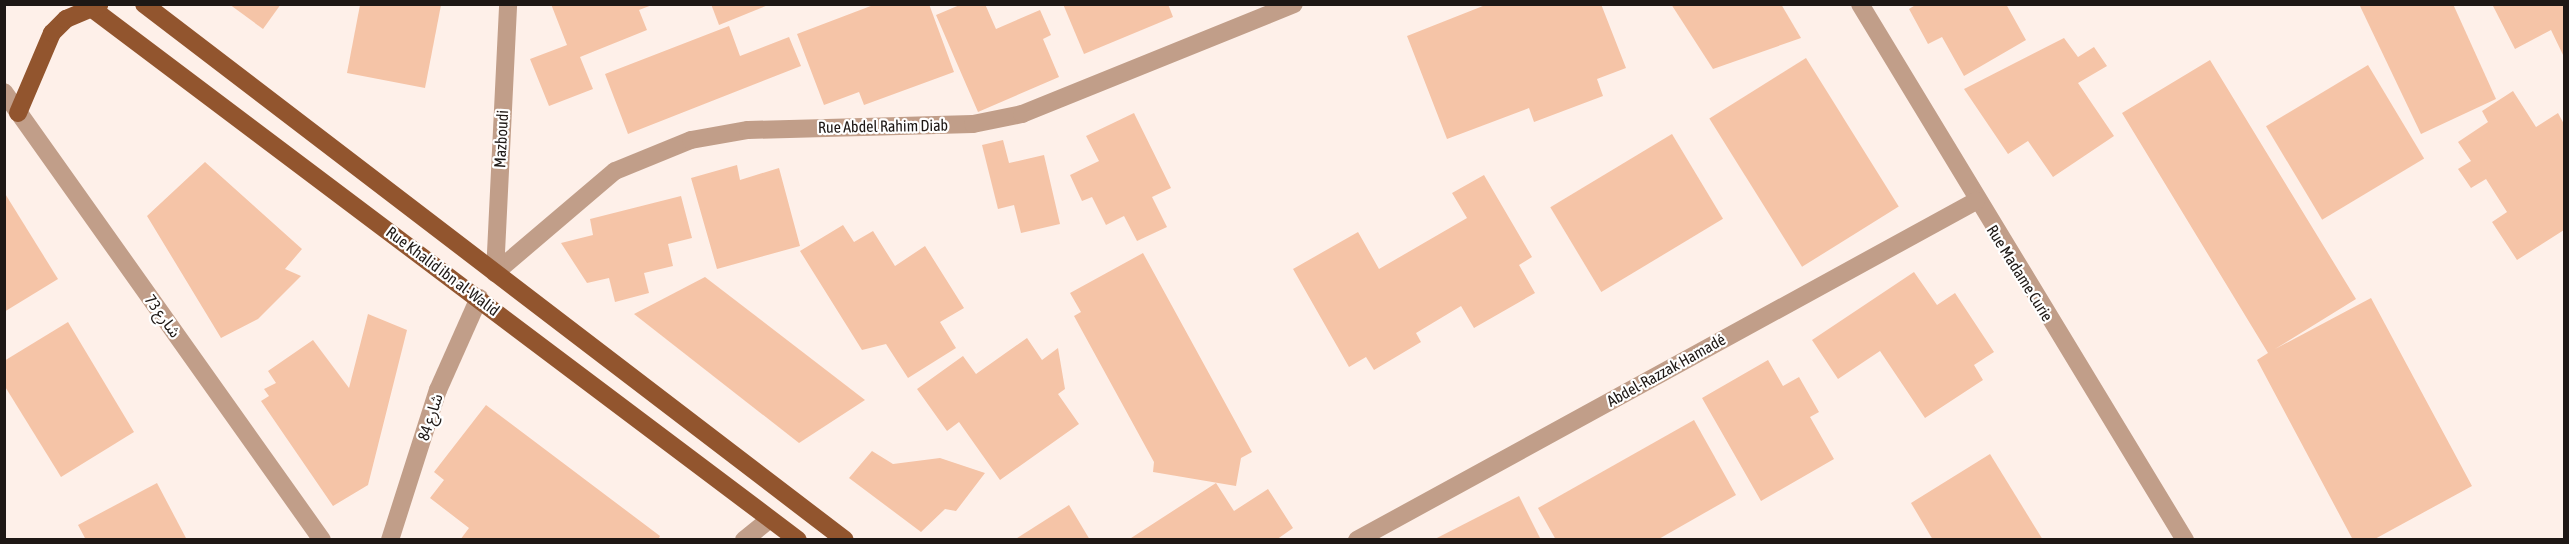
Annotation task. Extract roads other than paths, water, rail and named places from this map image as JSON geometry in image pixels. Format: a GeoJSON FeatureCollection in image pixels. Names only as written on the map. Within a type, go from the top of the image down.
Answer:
{"type":"FeatureCollection","features":[{"type":"Feature","properties":{"kind":"main road","name":"Rue Khalid ibn al-Walid"},"geometry":{"type":"LineString","coordinates":[[144,4],[845,540]]}},
{"type":"Feature","properties":{"kind":"main road","name":"Rue Khalid ibn al-Walid"},"geometry":{"type":"LineString","coordinates":[[93,5],[798,540]]}},
{"type":"Feature","properties":{"kind":"main road"},"geometry":{"type":"LineString","coordinates":[[18,113],[52,33],[93,5]]}},
{"type":"Feature","properties":{"kind":"street","name":"Mazboudi"},"geometry":{"type":"LineString","coordinates":[[495,273],[508,4]]}},
{"type":"Feature","properties":{"kind":"street","name":"Rue Abdel Rahim Diab"},"geometry":{"type":"LineString","coordinates":[[495,273],[615,171],[691,140],[748,130],[973,124],[1022,114],[1294,4]]}},
{"type":"Feature","properties":{"kind":"street","name":"Rue Madame Curie"},"geometry":{"type":"LineString","coordinates":[[1860,4],[1976,201],[2185,540]]}},
{"type":"Feature","properties":{"kind":"street","name":"شارع 73"},"geometry":{"type":"LineString","coordinates":[[4,92],[322,540]]}},
{"type":"Feature","properties":{"kind":"street","name":"Abdel-Razzak Hamadé"},"geometry":{"type":"LineString","coordinates":[[1357,540],[1976,201]]}},
{"type":"Feature","properties":{"kind":"street","name":"شارع 84"},"geometry":{"type":"LineString","coordinates":[[390,540],[438,390],[479,298]]}},
{"type":"Feature","properties":{"kind":"street"},"geometry":{"type":"LineString","coordinates":[[744,540],[770,519]]}}]}
